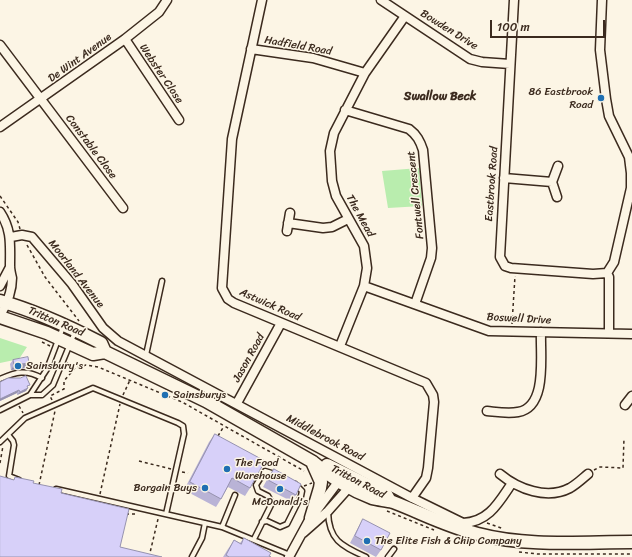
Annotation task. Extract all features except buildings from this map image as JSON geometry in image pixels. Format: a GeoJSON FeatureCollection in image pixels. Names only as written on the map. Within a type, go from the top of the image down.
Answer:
{"type":"FeatureCollection","features":[{"type":"Feature","properties":{"kind":"main road","name":"Tritton Road"},"geometry":{"type":"LineString","coordinates":[[3,302],[34,312],[65,338],[93,354],[105,352],[206,401],[311,468],[341,477],[353,483],[373,498],[391,502],[457,528],[499,539],[535,542],[632,542]]}},
{"type":"Feature","properties":{"kind":"main road","name":"Tritton Road"},"geometry":{"type":"LineString","coordinates":[[0,316],[65,338]]}},
{"type":"Feature","properties":{"kind":"main road","name":"Tritton Road"},"geometry":{"type":"LineString","coordinates":[[65,338],[79,328],[101,343],[105,352]]}},
{"type":"Feature","properties":{"kind":"main road"},"geometry":{"type":"LineString","coordinates":[[311,468],[321,482],[313,506],[311,518]]}},
{"type":"Feature","properties":{"kind":"street","name":"De Wint Avenue"},"geometry":{"type":"LineString","coordinates":[[0,127],[41,100],[125,39],[159,12],[167,0]]}},
{"type":"Feature","properties":{"kind":"street","name":"Astwick Road"},"geometry":{"type":"LineString","coordinates":[[262,0],[232,139],[222,288],[228,299],[234,302],[281,323],[421,380],[430,388],[434,402],[428,468],[426,478],[412,498]]}},
{"type":"Feature","properties":{"kind":"street","name":"Bowden Drive"},"geometry":{"type":"LineString","coordinates":[[381,0],[470,58],[482,62],[510,64]]}},
{"type":"Feature","properties":{"kind":"street","name":"Eastbrook Road"},"geometry":{"type":"LineString","coordinates":[[514,0],[499,251],[502,262],[505,266],[516,268],[593,274],[607,273]]}},
{"type":"Feature","properties":{"kind":"street"},"geometry":{"type":"LineString","coordinates":[[602,0],[600,50],[606,99],[609,116],[629,157],[631,173],[630,188],[614,262],[607,273],[609,277],[608,334]]}},
{"type":"Feature","properties":{"kind":"street","name":"The Mead"},"geometry":{"type":"LineString","coordinates":[[340,346],[364,286],[368,268],[366,255],[359,235],[348,219],[336,196],[332,181],[330,151],[334,133],[365,73],[405,16]]}},
{"type":"Feature","properties":{"kind":"street","name":"Webster Close"},"geometry":{"type":"LineString","coordinates":[[125,39],[179,120]]}},
{"type":"Feature","properties":{"kind":"street","name":"Constable Close"},"geometry":{"type":"LineString","coordinates":[[0,45],[123,208]]}},
{"type":"Feature","properties":{"kind":"street","name":"Hadfield Road"},"geometry":{"type":"LineString","coordinates":[[251,49],[313,58],[365,73]]}},
{"type":"Feature","properties":{"kind":"street","name":"Fontwell Crescent"},"geometry":{"type":"LineString","coordinates":[[346,110],[409,129],[416,134],[420,140],[423,150],[432,248],[431,258],[415,304]]}},
{"type":"Feature","properties":{"kind":"street"},"geometry":{"type":"LineString","coordinates":[[557,197],[552,182],[558,166]]}},
{"type":"Feature","properties":{"kind":"street"},"geometry":{"type":"LineString","coordinates":[[504,178],[552,182]]}},
{"type":"Feature","properties":{"kind":"street"},"geometry":{"type":"LineString","coordinates":[[0,212],[8,227],[11,237],[11,287],[3,302],[0,316]]}},
{"type":"Feature","properties":{"kind":"street"},"geometry":{"type":"LineString","coordinates":[[290,213],[287,227],[332,227],[348,219]]}},
{"type":"Feature","properties":{"kind":"street"},"geometry":{"type":"LineString","coordinates":[[11,237],[22,235]]}},
{"type":"Feature","properties":{"kind":"street","name":"Moorland Avenue"},"geometry":{"type":"LineString","coordinates":[[22,235],[32,237],[72,284],[103,328],[118,341]]}},
{"type":"Feature","properties":{"kind":"street"},"geometry":{"type":"LineString","coordinates":[[0,286],[10,266]]}},
{"type":"Feature","properties":{"kind":"street","name":"Boswell Drive"},"geometry":{"type":"LineString","coordinates":[[364,286],[483,329],[511,332],[632,334]]}},
{"type":"Feature","properties":{"kind":"street","name":"Jason Road"},"geometry":{"type":"LineString","coordinates":[[237,403],[281,323]]}},
{"type":"Feature","properties":{"kind":"street"},"geometry":{"type":"LineString","coordinates":[[487,411],[518,412],[535,402],[539,392],[541,332]]}},
{"type":"Feature","properties":{"kind":"street","name":"Middlebrook Road"},"geometry":{"type":"LineString","coordinates":[[118,341],[237,403],[412,498],[463,523],[477,520]]}},
{"type":"Feature","properties":{"kind":"street"},"geometry":{"type":"LineString","coordinates":[[625,405],[632,396]]}},
{"type":"Feature","properties":{"kind":"street"},"geometry":{"type":"LineString","coordinates":[[500,474],[512,483],[532,491],[564,490],[588,474]]}},
{"type":"Feature","properties":{"kind":"street"},"geometry":{"type":"LineString","coordinates":[[290,556],[311,518],[341,477]]}},
{"type":"Feature","properties":{"kind":"street"},"geometry":{"type":"LineString","coordinates":[[302,533],[309,529],[328,511],[353,483]]}},
{"type":"Feature","properties":{"kind":"street"},"geometry":{"type":"LineString","coordinates":[[477,520],[492,511],[512,483]]}},
{"type":"Feature","properties":{"kind":"lane"},"geometry":{"type":"LineString","coordinates":[[146,355],[162,281]]}},
{"type":"Feature","properties":{"kind":"lane"},"geometry":{"type":"LineString","coordinates":[[30,395],[42,378],[65,338]]}},
{"type":"Feature","properties":{"kind":"lane"},"geometry":{"type":"LineString","coordinates":[[0,410],[30,395],[42,395],[53,385],[65,338]]}},
{"type":"Feature","properties":{"kind":"lane"},"geometry":{"type":"LineString","coordinates":[[0,379],[9,375],[30,372],[42,378]]}},
{"type":"Feature","properties":{"kind":"lane"},"geometry":{"type":"LineString","coordinates":[[1,442],[25,418],[93,388],[122,399],[182,426],[184,434],[166,514]]}},
{"type":"Feature","properties":{"kind":"lane"},"geometry":{"type":"LineString","coordinates":[[8,436],[14,445],[9,476],[26,482]]}},
{"type":"Feature","properties":{"kind":"lane"},"geometry":{"type":"LineString","coordinates":[[254,539],[272,503],[268,496],[258,491],[256,485],[265,472],[276,475]]}},
{"type":"Feature","properties":{"kind":"lane"},"geometry":{"type":"LineString","coordinates":[[5,479],[19,480]]}},
{"type":"Feature","properties":{"kind":"lane"},"geometry":{"type":"LineString","coordinates":[[262,522],[267,521],[280,527],[287,524],[302,491],[300,487],[290,482]]}},
{"type":"Feature","properties":{"kind":"lane"},"geometry":{"type":"LineString","coordinates":[[50,488],[222,527],[254,539],[290,556]]}},
{"type":"Feature","properties":{"kind":"lane"},"geometry":{"type":"LineString","coordinates":[[222,527],[235,495]]}},
{"type":"Feature","properties":{"kind":"lane"},"geometry":{"type":"LineString","coordinates":[[328,511],[328,521],[336,541],[366,557]]}},
{"type":"Feature","properties":{"kind":"lane"},"geometry":{"type":"LineString","coordinates":[[192,557],[202,538],[205,523]]}},
{"type":"Feature","properties":{"kind":"lane"},"geometry":{"type":"LineString","coordinates":[[388,557],[394,549]]}},
{"type":"Feature","properties":{"kind":"path"},"geometry":{"type":"LineString","coordinates":[[0,196],[18,222],[22,235],[45,277],[79,328]]}},
{"type":"Feature","properties":{"kind":"path"},"geometry":{"type":"LineString","coordinates":[[511,332],[516,268]]}},
{"type":"Feature","properties":{"kind":"path"},"geometry":{"type":"LineString","coordinates":[[67,363],[75,368]]}},
{"type":"Feature","properties":{"kind":"path"},"geometry":{"type":"LineString","coordinates":[[39,491],[56,409],[50,396],[64,389],[64,381],[75,368],[91,365],[182,402],[224,426],[311,468]]}},
{"type":"Feature","properties":{"kind":"path"},"geometry":{"type":"LineString","coordinates":[[99,500],[122,399],[130,380]]}},
{"type":"Feature","properties":{"kind":"path"},"geometry":{"type":"LineString","coordinates":[[216,440],[224,426]]}},
{"type":"Feature","properties":{"kind":"path"},"geometry":{"type":"LineString","coordinates":[[588,474],[600,468],[622,468],[624,438]]}},
{"type":"Feature","properties":{"kind":"path"},"geometry":{"type":"LineString","coordinates":[[0,463],[4,448],[1,442]]}},
{"type":"Feature","properties":{"kind":"path"},"geometry":{"type":"LineString","coordinates":[[139,461],[188,473]]}},
{"type":"Feature","properties":{"kind":"path"},"geometry":{"type":"LineString","coordinates":[[149,557],[159,513]]}},
{"type":"Feature","properties":{"kind":"path"},"geometry":{"type":"LineString","coordinates":[[477,520],[507,529]]}},
{"type":"Feature","properties":{"kind":"green space"},"geometry":{"type":"Polygon","coordinates":[[[419,168],[422,206],[388,208],[382,171],[419,168]]]}},
{"type":"Feature","properties":{"kind":"green space"},"geometry":{"type":"Polygon","coordinates":[[[0,338],[27,347],[19,359],[0,363],[0,338]]]}},
{"type":"Feature","properties":{"kind":"place","name":"86 Eastbrook Road"},"geometry":{"type":"Point","coordinates":[601,98]}},
{"type":"Feature","properties":{"kind":"place","name":"Sainsbury's"},"geometry":{"type":"Point","coordinates":[18,366]}},
{"type":"Feature","properties":{"kind":"place","name":"Sainsburys"},"geometry":{"type":"Point","coordinates":[165,395]}},
{"type":"Feature","properties":{"kind":"place","name":"The Food Warehouse"},"geometry":{"type":"Point","coordinates":[227,469]}},
{"type":"Feature","properties":{"kind":"place","name":"Bargain Buys"},"geometry":{"type":"Point","coordinates":[205,488]}},
{"type":"Feature","properties":{"kind":"place","name":"McDonald's"},"geometry":{"type":"Point","coordinates":[280,489]}},
{"type":"Feature","properties":{"kind":"place","name":"The Elite Fish & Chip Company"},"geometry":{"type":"Point","coordinates":[367,541]}},
{"type":"Feature","properties":{"kind":"district","name":"Swallow Beck"},"geometry":{"type":"Point","coordinates":[440,97]}}]}
